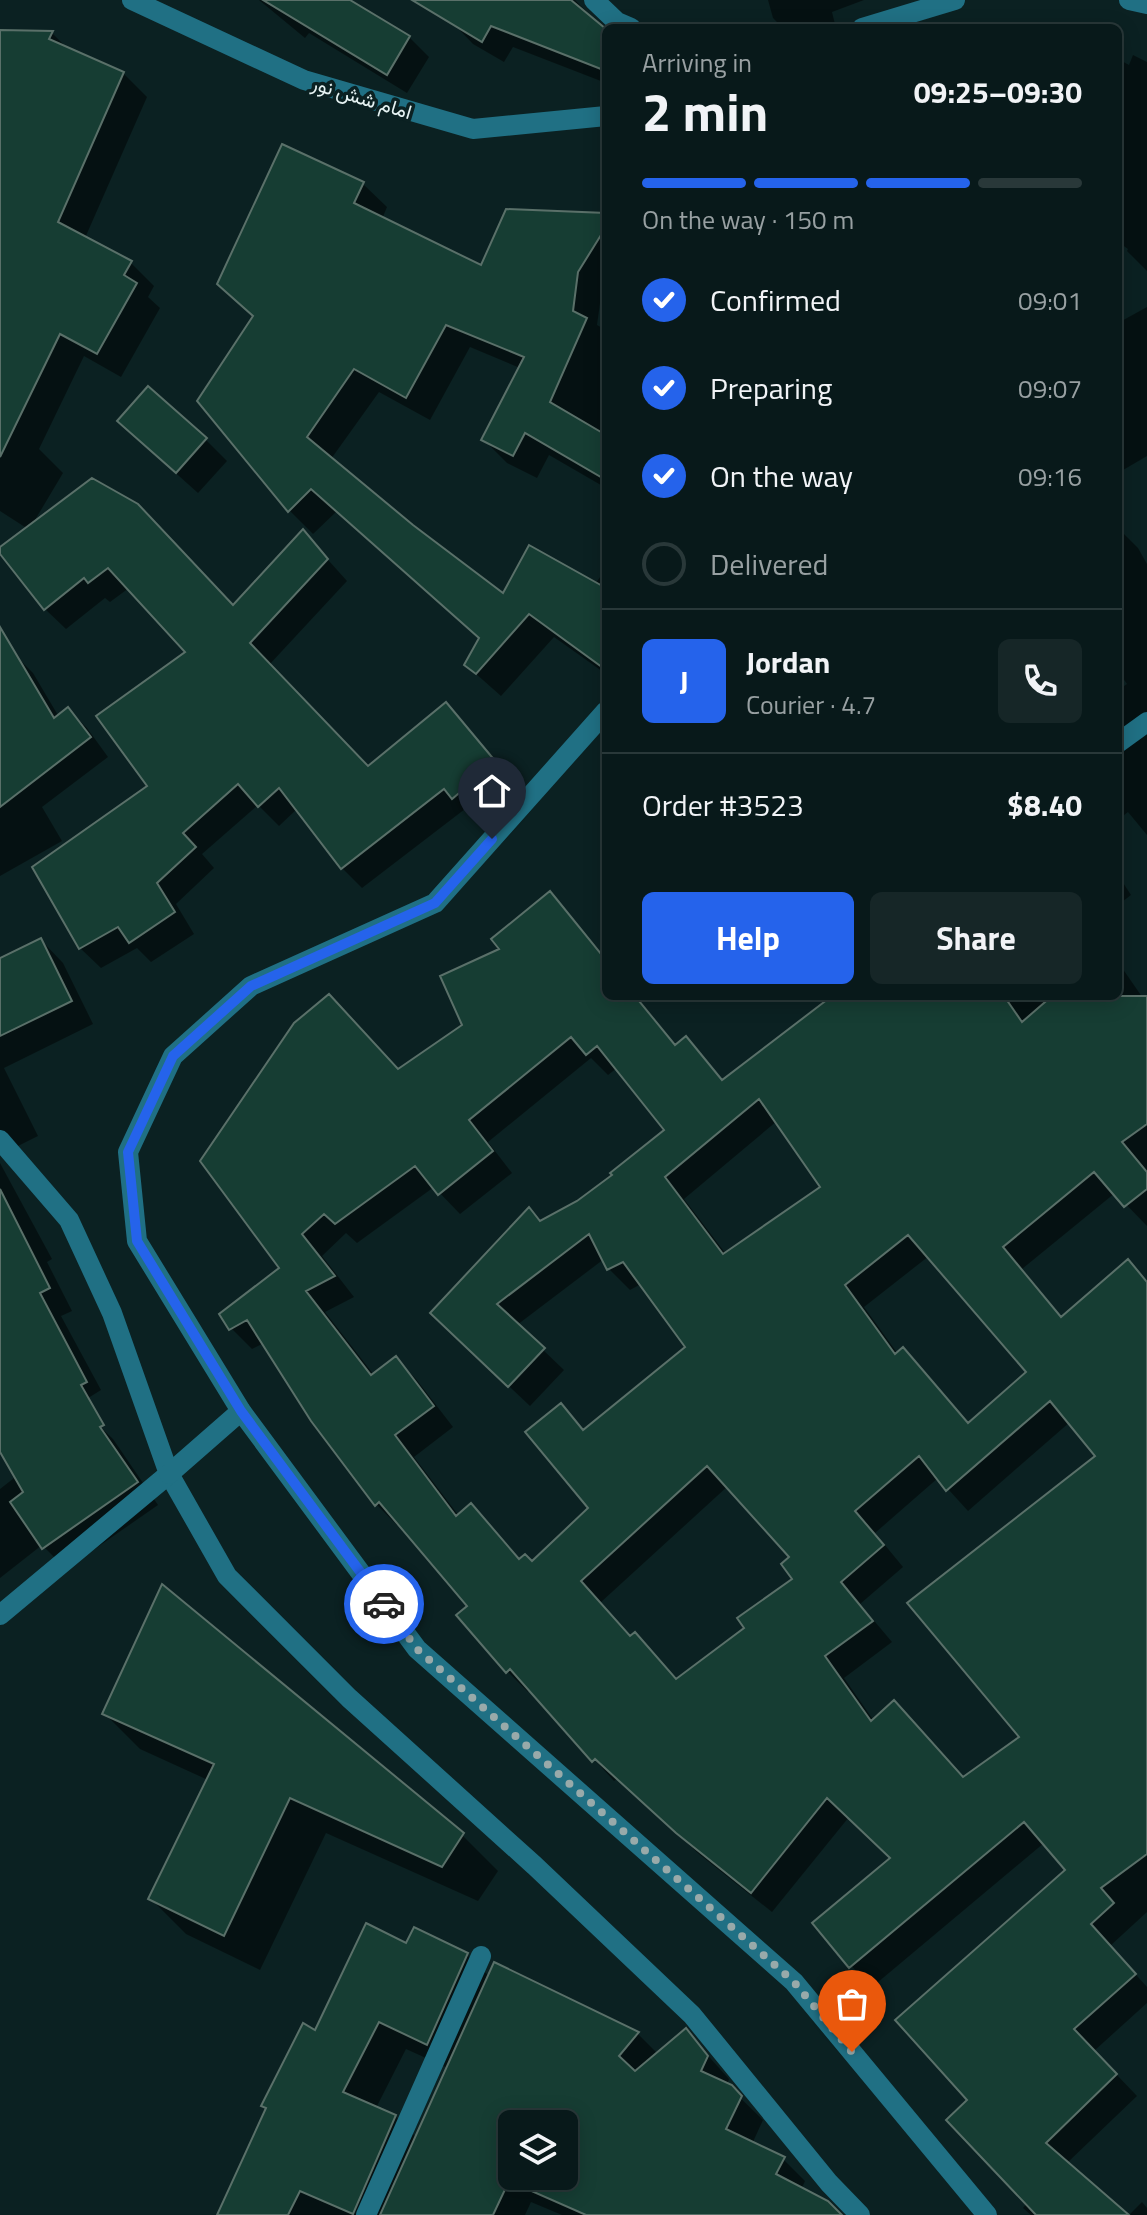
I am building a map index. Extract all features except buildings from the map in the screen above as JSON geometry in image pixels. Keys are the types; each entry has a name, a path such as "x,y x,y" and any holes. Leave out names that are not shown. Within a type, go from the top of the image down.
{"street":[{"name":"امام شش نور","path":"132,0 304,80 473,129 602,116"},
{"path":"594,0 622,24"},
{"path":"875,24 955,0"},
{"path":"1129,0 1147,4"},
{"path":"602,715 435,903 251,986 173,1056 128,1152 137,1241 241,1411 417,1649 794,1982 987,2215"},
{"path":"1122,740 1147,722"},
{"path":"0,1140 69,1220 112,1313 169,1474 227,1576 349,1698 535,1866 692,2015 829,2183 860,2215"},
{"path":"0,1615 241,1411"},
{"path":"366,2215 481,1956"}],"way so far":[{"path":"384,1604 417,1649 794,1982 852,2052"}],"route":[{"path":"384,1604 241,1411 137,1241 128,1152 173,1056 251,986 435,903 492,839"}]}
